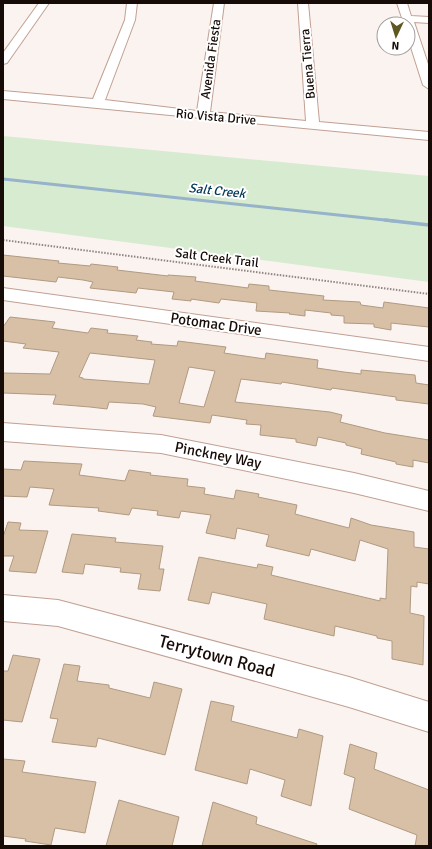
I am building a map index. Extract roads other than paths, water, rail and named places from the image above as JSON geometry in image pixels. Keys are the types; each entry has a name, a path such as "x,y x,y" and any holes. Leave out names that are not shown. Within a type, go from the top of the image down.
{"street":[{"path":"3,61 44,3"},
{"path":"98,103 130,20 132,3"},
{"name":"Avenida Fiesta","path":"202,115 219,3"},
{"name":"Buena Tierra","path":"303,3 313,126"},
{"path":"402,3 408,16"},
{"path":"416,19 429,20"},
{"path":"416,42 429,85"},
{"name":"Rio Vista Drive","path":"3,95 98,103 156,111 429,136"},
{"name":"Potomac Drive","path":"3,294 429,354"},
{"name":"Pinckney Way","path":"3,432 161,444 354,483 429,501"},
{"name":"Terrytown Road","path":"3,608 58,613 349,692 429,717"}],"waterway":[{"name":"Salt Creek","path":"3,179 390,221"},
{"name":"Salt Creek","path":"385,220 390,221"},
{"name":"Salt Creek","path":"390,221 429,225"}]}
